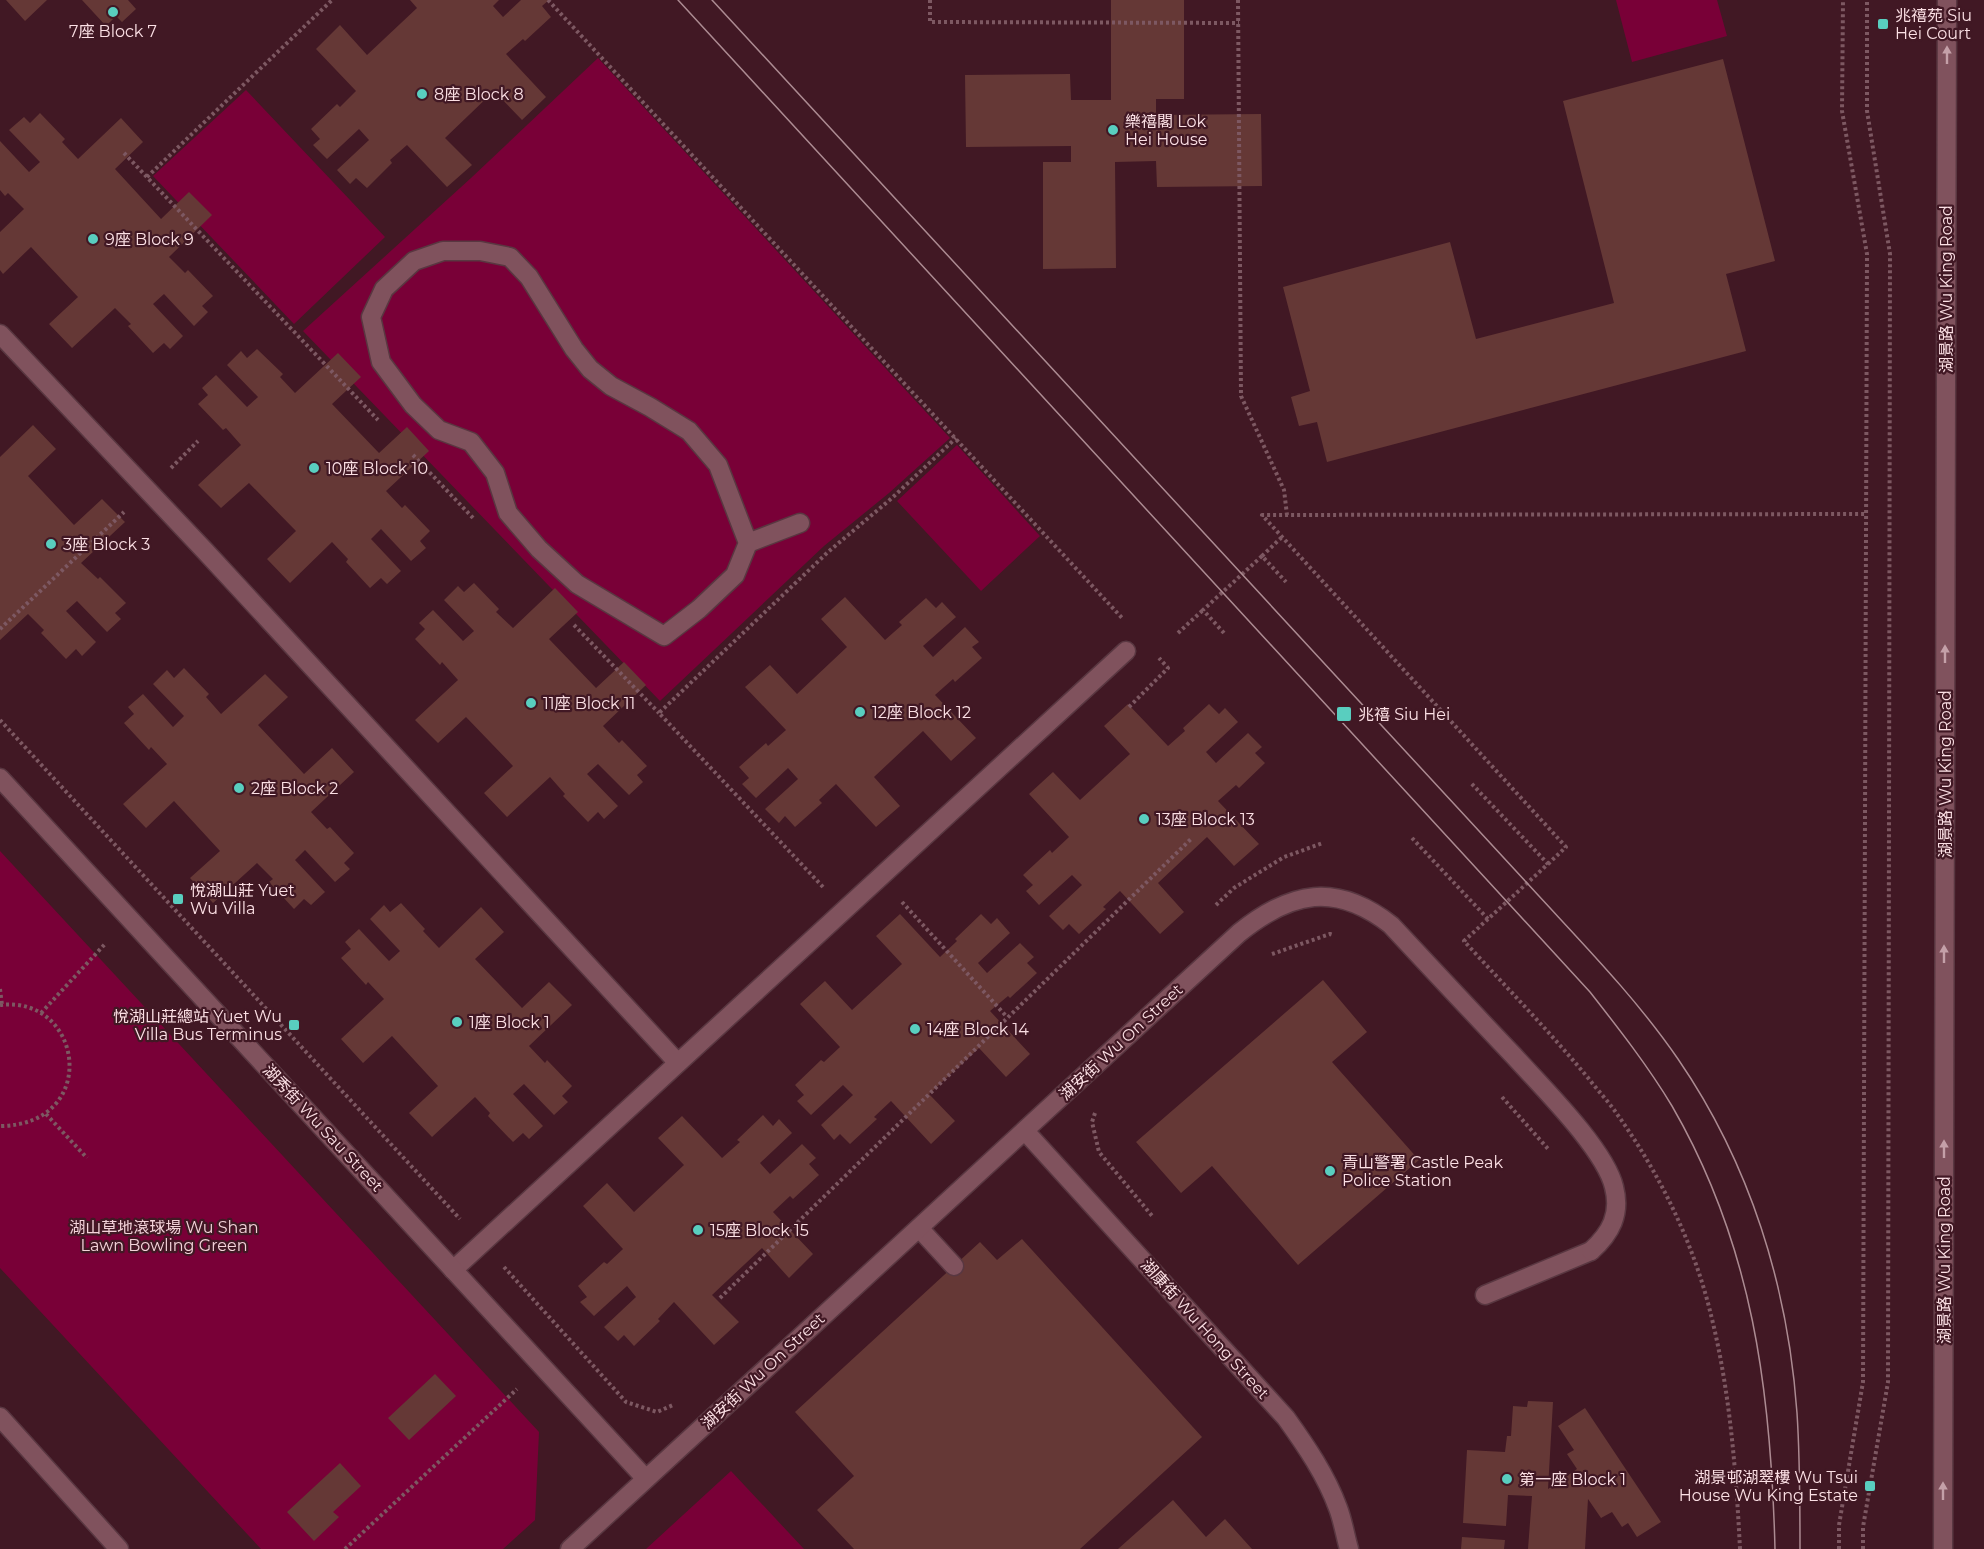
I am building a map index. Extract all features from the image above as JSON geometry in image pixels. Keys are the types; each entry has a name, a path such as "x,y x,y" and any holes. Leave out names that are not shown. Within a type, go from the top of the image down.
{"street":[{"name":"湖景路 Wu King Road","path":"1943,1549 1947,0"},
{"path":"747,543 718,465 688,431 610,386 590,369 574,349 529,277 510,257 480,251 443,251 414,261 384,289 371,317 381,362 413,405 439,430 471,442 495,473 508,513 539,549 577,584 664,636 699,609 735,575 747,543 800,523"},
{"path":"0,334 678,1063"},
{"path":"453,1270 1126,651"},
{"name":"湖秀街 Wu Sau Street","path":"0,778 646,1479"},
{"name":"湖安街 Wu On Street","path":"570,1549 1239,933 1257,918 1287,902 1325,897 1372,910 1391,926 1545,1090 1604,1163 1614,1185 1617,1204 1614,1221 1605,1239 1591,1251 1485,1295"},
{"name":"湖康街 Wu Hong Street","path":"1024,1131 1286,1418 1322,1471 1338,1508 1349,1549"},
{"path":"919,1228 954,1266"},
{"path":"0,1417 119,1549"}],"path":[{"path":"147,177 332,0"},
{"path":"548,0 1129,626"},
{"path":"930,0 930,22 1239,22"},
{"path":"1238,0 1240,396 1284,490 1287,515"},
{"path":"1839,1549 1839,1525 1863,1382 1867,254 1842,111 1843,0"},
{"path":"1863,1549 1863,1527 1888,1382 1890,254 1867,111 1867,0"},
{"path":"826,890 659,713 828,552 892,498 956,438"},
{"path":"0,629 198,441"},
{"path":"1412,838 1488,919 1566,847 1262,515 1866,514"},
{"path":"1178,633 1282,537"},
{"path":"1262,556 1286,582"},
{"path":"1203,610 1224,633"},
{"path":"1129,707 1168,668 1152,651"},
{"path":"0,720 626,1402 657,1412 678,1403"},
{"path":"1471,783 1548,864"},
{"path":"720,1298 1192,838"},
{"path":"1208,912 1234,888 1284,857 1323,843"},
{"path":"880,878 1008,1017"},
{"path":"1270,954 1330,934 1339,937"},
{"path":"41,1013 105,944"},
{"path":"0,989 1,1005 22,1006 41,1013 58,1029 69,1050 70,1074 63,1096 46,1114 25,1125 0,1127"},
{"path":"1496,1090 1551,1153"},
{"path":"1097,1105 1092,1122 1099,1152 1160,1226"},
{"path":"46,1114 87,1158"},
{"path":"345,1549 517,1389"}],"green space":[{"path":"1616,0 1717,0 1727,36 1632,62"},
{"path":"598,58 950,438 889,493 824,546 660,701 303,331 471,178"},
{"path":"246,90 385,237 294,324 153,176"},
{"path":"957,445 1040,536 981,591 897,501"},
{"name":"湖山草地滾球場 Wu Shan Lawn Bowling Green","path":"0,851 539,1432 535,1520 503,1549 261,1549 0,1268"},
{"path":"731,1471 804,1549 646,1549"}],"building":[{"name":"7座 Block 7","path":"6,0 47,0 25,21"},
{"name":"7座 Block 7","path":"82,0 128,0 136,9 122,22 116,16 106,26"},
{"name":"8座 Block 8","path":"410,0 499,0 493,6 503,17 521,0 549,0 542,6 551,17 525,41 523,39 506,54 546,97 522,120 494,91 445,138 472,165 447,187 407,145 390,160 392,163 367,188 356,178 350,184 337,170 369,140 359,129 327,159 313,145 320,139 311,129 337,104 340,107 356,91 316,49 340,25 367,55 417,8"},
{"name":"樂禧閣 Lok Hei House","path":"1111,0 1184,0 1184,99 1156,99 1156,115 1261,114 1262,186 1157,187 1156,161 1115,162 1116,268 1043,269 1043,162 1071,162 1071,146 966,147 965,75 1070,74 1071,100 1111,100"},
{"path":"1723,59 1775,261 1726,274 1746,351 1327,462 1317,422 1299,426 1291,397 1310,391 1283,287 1450,242 1476,339 1614,303 1563,101"},
{"name":"9座 Block 9","path":"40,113 65,139 62,142 78,159 121,118 143,142 115,169 161,219 189,192 212,215 169,257 185,273 188,270 213,296 202,306 208,312 194,326 164,294 153,304 183,336 170,349 164,343 153,353 128,326 131,324 115,308 72,348 49,324 78,297 31,247 3,274 0,270 0,232 24,209 8,193 5,196 0,190 0,141 29,172 40,162 9,130 24,117 30,123"},
{"name":"10座 Block 10","path":"257,349 283,374 280,377 295,393 338,353 361,377 332,404 379,453 407,427 429,451 386,491 402,508 405,505 430,531 420,541 426,548 411,561 381,529 371,539 401,571 387,584 381,578 370,588 346,562 348,559 332,542 290,583 267,559 296,531 249,483 221,508 198,485 241,445 226,428 223,430 198,404 208,395 202,388 216,375 247,407 258,397 227,365 241,351 247,358"},
{"name":"3座 Block 3","path":"33,425 56,449 28,476 74,525 102,499 125,522 81,563 98,579 100,577 126,603 115,613 121,619 107,632 77,601 66,611 96,642 82,656 76,649 66,659 41,633 44,630 28,614 0,640 0,457"},
{"name":"11座 Block 11","path":"474,583 499,609 496,612 513,628 555,588 578,612 549,639 596,688 624,662 646,685 603,726 619,743 622,740 647,766 637,775 643,782 629,795 598,764 587,774 618,806 604,819 598,812 588,822 563,796 565,794 550,777 507,817 484,793 513,766 466,717 438,743 415,720 458,680 442,662 440,665 415,639 425,629 419,623 433,610 463,641 474,631 444,600 458,586 464,592"},
{"name":"12座 Block 12","path":"845,597 885,640 902,625 899,622 926,598 936,608 942,602 956,617 923,646 933,657 965,627 979,642 972,647 982,658 955,682 953,679 935,695 976,738 951,761 923,731 874,777 900,806 876,827 836,784 819,800 822,803 795,827 785,816 779,823 765,809 798,779 788,768 756,798 742,784 749,778 739,767 766,743 768,746 786,730 745,687 770,665 797,694 847,647 821,619"},
{"name":"2座 Block 2","path":"184,668 209,694 206,697 221,714 265,674 288,697 258,725 304,774 332,748 354,772 311,812 327,829 330,827 354,853 344,863 350,869 335,882 305,850 295,860 325,892 311,905 304,899 294,909 269,882 273,879 257,863 213,903 190,878 220,851 174,801 146,828 123,804 167,764 151,747 149,750 124,723 134,714 128,707 143,694 173,727 184,716 153,684 167,670 174,678"},
{"name":"13座 Block 13","path":"1128,704 1168,746 1185,731 1183,728 1209,704 1219,714 1225,708 1238,722 1206,752 1216,763 1248,733 1262,747 1255,753 1265,763 1239,788 1236,785 1218,801 1259,844 1234,866 1207,837 1158,883 1184,912 1160,934 1120,891 1103,907 1106,909 1079,934 1069,924 1063,930 1049,916 1082,885 1072,875 1039,905 1026,891 1033,885 1023,875 1050,850 1052,853 1069,837 1029,794 1053,772 1080,800 1130,754 1104,726"},
{"name":"1座 Block 1","path":"401,903 439,948 481,907 504,932 475,959 522,1008 549,982 572,1005 529,1046 545,1063 547,1060 572,1086 562,1096 568,1102 554,1115 524,1084 513,1094 543,1126 529,1139 523,1133 513,1142 488,1116 490,1113 475,1097 432,1137 409,1113 438,1086 392,1036 363,1063 341,1039 384,999 368,982 366,985 341,958 351,949 345,942 359,929 389,961 400,951 370,919 384,905 390,912"},
{"name":"14座 Block 14","path":"900,914 940,957 981,914 991,924 997,918 1010,933 978,963 987,973 1020,943 1034,957 1027,963 1037,973 1010,998 1008,996 990,1011 1030,1054 1006,1077 979,1048 929,1094 955,1121 931,1144 891,1101 874,1117 877,1119 850,1144 840,1134 834,1140 821,1125 853,1095 843,1085 811,1115 797,1101 804,1095 795,1085 821,1060 824,1062 840,1047 800,1004 825,981 852,1010 902,964 876,936"},
{"path":"1323,980 1367,1032 1332,1062 1419,1160 1298,1265 1212,1166 1181,1193 1136,1142"},
{"name":"15座 Block 15","path":"763,1115 773,1126 779,1119 792,1133 760,1163 770,1174 802,1144 816,1158 809,1164 819,1175 793,1199 790,1196 773,1212 813,1254 789,1278 762,1248 712,1295 739,1322 714,1345 674,1302 658,1319 660,1321 634,1346 624,1335 618,1341 604,1327 636,1297 627,1286 594,1316 580,1302 587,1297 578,1286 604,1262 607,1264 623,1249 583,1206 607,1183 634,1212 684,1165 658,1138 682,1116 722,1158 740,1142 737,1140"},
{"path":"1022,1239 1202,1437 1080,1549 854,1549 817,1510 854,1476 795,1412 980,1242 997,1260"},
{"path":"435,1374 456,1396 409,1440 388,1418"},
{"name":"第一座 Block 1","path":"1528,1401 1553,1402 1548,1489 1577,1469 1567,1454 1574,1450 1558,1426 1585,1408 1661,1522 1637,1537 1628,1523 1622,1527 1612,1512 1601,1518 1588,1499 1585,1549 1528,1549 1532,1496 1508,1495 1506,1526 1463,1523 1467,1450 1505,1452 1507,1436 1511,1436 1513,1406 1527,1407"},
{"path":"340,1463 361,1486 333,1512 339,1517 314,1541 287,1512"},
{"path":"1173,1500 1206,1537 1225,1519 1252,1549 1118,1549"},
{"path":"1462,1537 1505,1540 1504,1549 1461,1549"}],"tram line":[{"path":"678,0 1590,992 1643,1062 1672,1106 1700,1159 1722,1212 1739,1266 1762,1376 1769,1433 1775,1549"},
{"path":"712,0 1586,947 1625,990 1678,1059 1726,1141 1745,1184 1774,1273 1785,1319 1797,1413 1800,1549"}],"place":[{"name":"7座 Block 7","path":"113,12"},
{"name":"兆禧苑 Siu Hei Court","path":"1883,24"},
{"name":"8座 Block 8","path":"422,94"},
{"name":"樂禧閣 Lok Hei House","path":"1113,130"},
{"name":"9座 Block 9","path":"93,239"},
{"name":"10座 Block 10","path":"314,468"},
{"name":"3座 Block 3","path":"51,544"},
{"name":"11座 Block 11","path":"531,703"},
{"name":"12座 Block 12","path":"860,712"},
{"name":"兆禧 Siu Hei","path":"1344,714"},
{"name":"2座 Block 2","path":"239,788"},
{"name":"13座 Block 13","path":"1144,819"},
{"name":"悅湖山莊 Yuet Wu Villa","path":"178,899"},
{"name":"1座 Block 1","path":"457,1022"},
{"name":"悅湖山莊總站 Yuet Wu Villa Bus Terminus","path":"294,1025"},
{"name":"14座 Block 14","path":"915,1029"},
{"name":"青山警署 Castle Peak Police Station","path":"1330,1171"},
{"name":"15座 Block 15","path":"698,1230"},
{"name":"第一座 Block 1","path":"1507,1479"},
{"name":"湖景邨湖翠樓 Wu Tsui House Wu King Estate","path":"1870,1486"}]}
